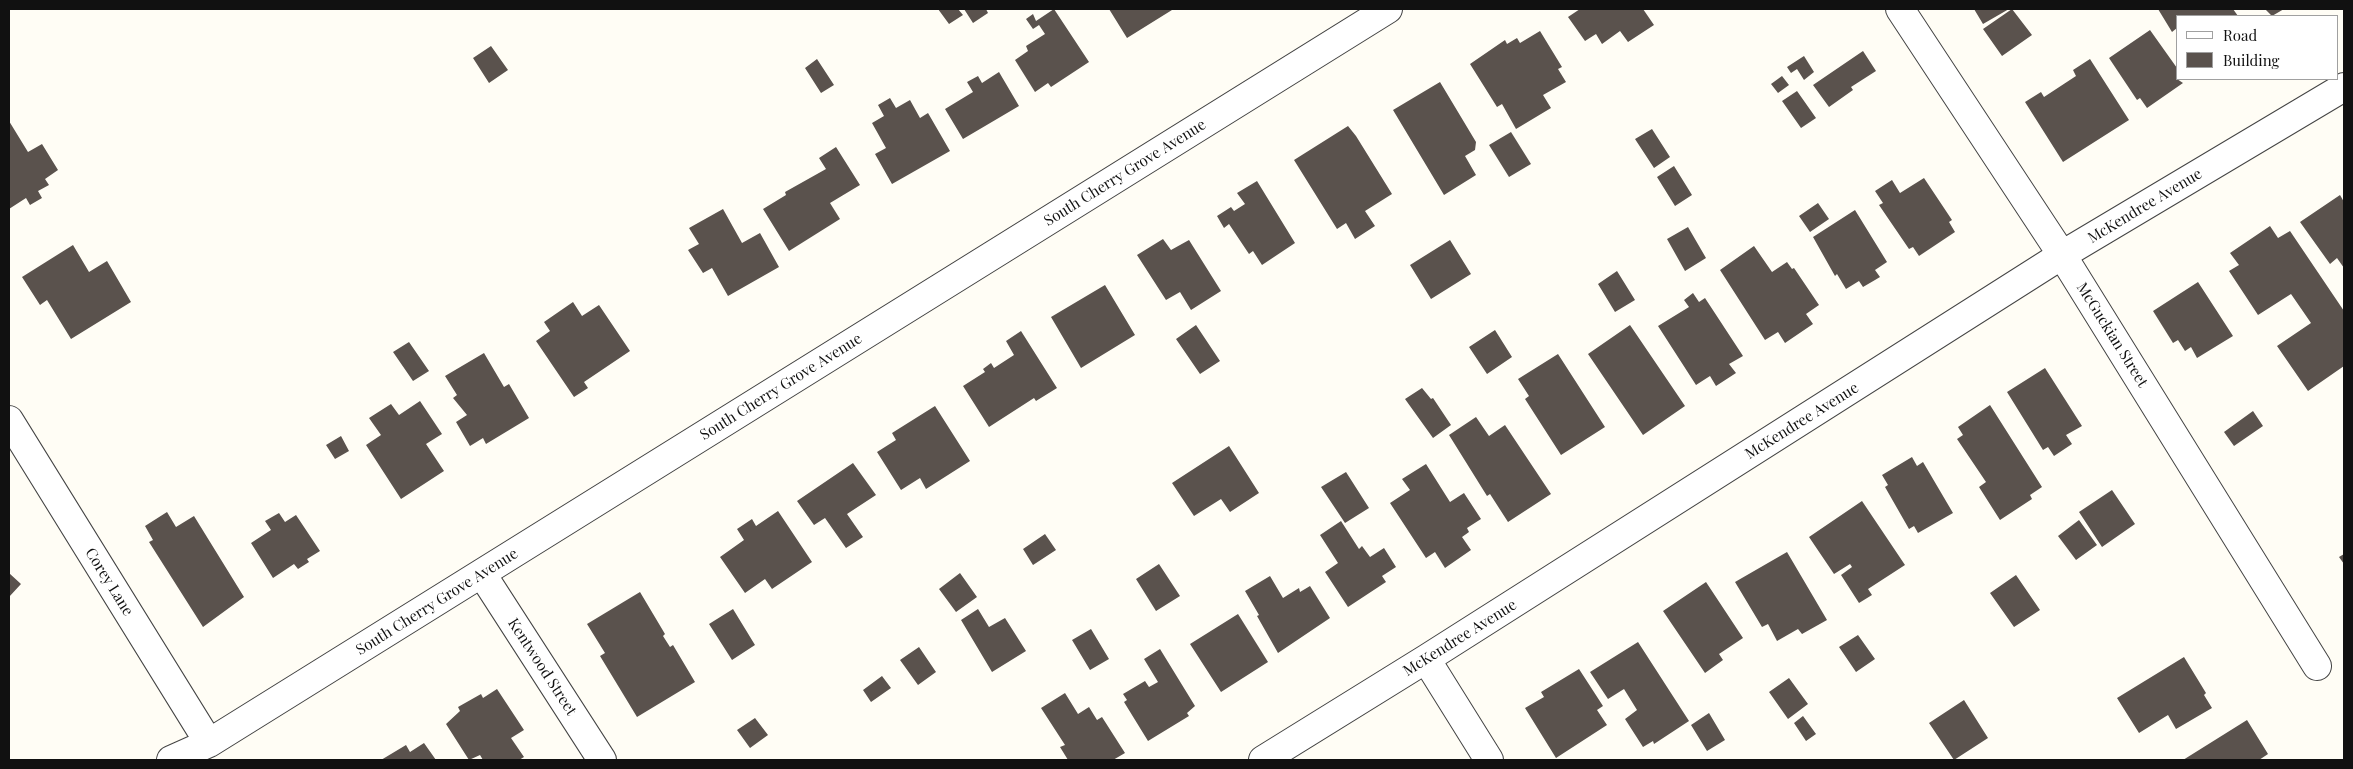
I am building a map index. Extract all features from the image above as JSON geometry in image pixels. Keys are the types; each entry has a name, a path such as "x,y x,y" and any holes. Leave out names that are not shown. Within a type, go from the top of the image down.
{"street":[{"name":"South Cherry Grove Avenue","path":"171,760 209,744 1388,9"},
{"name":"McGuckian Street","path":"1900,9 2062,255 2317,666"},
{"name":"McKendree Avenue","path":"1263,760 1426,660 2062,255 2344,87"},
{"name":"Corey Lane","path":"9,420 209,744"},
{"name":"Kentwood Street","path":"482,574 602,760"},
{"path":"1426,660 1489,760"}],"building":[{"path":"938,9 958,9 963,15 949,24"},
{"path":"964,9 986,9 988,13 973,23"},
{"path":"1054,9 1089,62 1051,87 1048,83 1035,92 1015,60 1028,51 1026,46 1045,34 1039,25 1033,29 1026,19 1033,14 1036,21"},
{"path":"1109,9 1171,9 1172,10 1127,38"},
{"path":"1580,9 1643,9 1654,25 1628,42 1620,31 1602,44 1596,34 1585,41 1568,17"},
{"path":"1974,9 2009,9 1983,24"},
{"path":"2012,9 2032,35 2002,56 1983,29"},
{"path":"2158,9 2233,9 2237,15 2176,15 2176,29 2172,32"},
{"path":"2265,9 2284,9 2274,15 2271,15"},
{"path":"2150,30 2176,67 2176,80 2183,83 2147,108 2140,98 2137,100 2109,58"},
{"path":"1540,31 1562,67 1558,69 1566,82 1543,95 1551,108 1516,129 1502,104 1497,107 1470,64 1505,40 1507,44 1517,38 1520,43"},
{"path":"491,46 508,70 489,83 473,58"},
{"path":"1863,51 1876,71 1851,87 1853,90 1829,107 1813,85"},
{"path":"1804,56 1814,72 1804,80 1797,69 1791,73 1787,67"},
{"path":"817,59 834,85 821,93 805,68"},
{"path":"2090,59 2129,120 2063,162 2025,102 2041,92 2044,97 2076,76 2073,70"},
{"path":"999,72 1019,106 963,139 945,109 973,92 967,82 978,76 982,83"},
{"path":"1782,76 1789,85 1778,93 1771,84"},
{"path":"1440,82 1476,142 1475,150 1465,156 1476,175 1444,195 1393,110"},
{"path":"1797,91 1816,118 1801,128 1782,101"},
{"path":"890,98 896,108 910,100 920,118 928,113 950,151 892,184 875,154 886,148 872,123 884,116 878,105"},
{"path":"9,121 28,152 42,144 58,170 45,179 49,185 38,191 42,198 30,205 26,198 9,209"},
{"path":"1348,126 1392,194 1365,211 1375,226 1355,239 1346,223 1337,229 1294,160"},
{"path":"1652,129 1670,157 1654,168 1635,139"},
{"path":"1511,132 1531,164 1509,177 1489,145"},
{"path":"836,147 860,185 830,203 840,219 789,251 763,209 786,195 785,192 826,169 819,158"},
{"path":"1674,166 1692,195 1675,206 1657,177"},
{"path":"1924,178 1952,220 1949,222 1955,232 1919,256 1913,247 1909,249 1879,205 1883,203 1875,191 1892,180 1900,193"},
{"path":"1257,181 1295,243 1262,265 1253,251 1249,254 1229,224 1224,228 1217,216 1231,207 1234,211 1245,204 1237,193"},
{"path":"2340,195 2344,202 2344,268 2337,258 2330,264 2300,222"},
{"path":"1818,203 1829,219 1810,232 1799,216"},
{"path":"723,209 742,243 760,233 779,267 728,296 712,268 703,273 688,250 699,244 689,228"},
{"path":"1855,210 1887,262 1875,270 1880,277 1863,287 1859,281 1846,289 1837,274 1835,276 1813,237"},
{"path":"2270,226 2278,238 2290,231 2344,311 2344,366 2308,391 2277,346 2311,323 2291,294 2258,315 2229,271 2239,265 2230,253"},
{"path":"1688,227 1706,258 1685,271 1667,239"},
{"path":"1163,239 1171,250 1189,240 1221,291 1191,310 1180,292 1166,300 1137,255"},
{"path":"1450,240 1471,274 1431,299 1410,265"},
{"path":"73,245 89,272 107,261 131,302 71,339 47,300 40,305 22,277"},
{"path":"1754,246 1772,272 1787,262 1792,269 1794,268 1819,305 1806,314 1813,324 1785,343 1778,332 1765,340 1720,270"},
{"path":"1617,271 1635,300 1615,312 1598,284"},
{"path":"2198,282 2233,336 2197,358 2191,347 2185,351 2178,340 2173,343 2153,311"},
{"path":"1105,285 1135,335 1081,368 1051,317"},
{"path":"1693,293 1699,302 1705,298 1743,356 1729,364 1736,373 1716,386 1710,376 1696,385 1658,326 1689,307 1684,300"},
{"path":"573,302 582,316 599,305 630,351 584,382 588,388 574,397 536,341 550,331 544,322"},
{"path":"1196,325 1220,361 1200,374 1176,339"},
{"path":"1630,325 1685,406 1643,435 1588,354"},
{"path":"1495,330 1512,357 1487,374 1469,347"},
{"path":"1021,331 1057,388 1036,401 1034,398 989,427 963,386 985,372 983,369 991,363 994,368 1014,355 1006,341"},
{"path":"409,342 429,371 413,381 393,352"},
{"path":"484,353 504,387 509,384 529,418 486,444 483,438 470,446 456,422 467,415 453,398 457,395 445,376"},
{"path":"1558,354 1605,427 1561,455 1525,399 1529,396 1518,379"},
{"path":"2045,368 2082,426 2066,435 2072,444 2054,456 2048,447 2043,450 2007,392"},
{"path":"1422,388 1431,399 1433,398 1451,425 1433,438 1405,399"},
{"path":"420,401 442,434 426,444 444,471 401,499 366,445 381,435 369,418 391,404 399,415"},
{"path":"1990,405 2042,487 2030,495 2032,499 2000,520 1979,487 1986,482 1957,439 1963,435 1958,427"},
{"path":"935,406 970,461 926,489 920,478 901,490 877,452 896,440 892,433"},
{"path":"2253,411 2263,426 2234,446 2224,432"},
{"path":"1476,417 1489,436 1505,425 1551,494 1508,522 1490,494 1487,496 1449,435"},
{"path":"341,436 349,451 335,459 326,445"},
{"path":"1229,446 1259,493 1230,512 1221,499 1194,516 1172,483"},
{"path":"1912,457 1917,466 1923,462 1953,513 1918,533 1914,526 1909,529 1885,487 1888,485 1882,475"},
{"path":"853,463 876,495 847,514 863,537 846,548 825,518 814,525 797,501"},
{"path":"1426,464 1450,502 1464,493 1481,519 1467,528 1469,532 1462,537 1471,550 1445,568 1435,552 1426,558 1390,503 1410,490 1402,479"},
{"path":"1346,472 1369,508 1345,523 1321,487"},
{"path":"2112,490 2135,524 2102,547 2079,512"},
{"path":"1862,501 1905,565 1868,589 1872,595 1859,603 1841,575 1852,567 1850,564 1834,574 1809,537"},
{"path":"778,511 812,562 772,589 765,579 745,593 720,557 744,540 737,529 752,519 756,526"},
{"path":"167,512 176,527 194,516 244,597 203,627 149,542 153,540 145,526"},
{"path":"279,513 285,522 296,515 320,551 307,559 309,562 298,569 294,564 273,578 251,543 271,530 265,521"},
{"path":"2079,520 2097,545 2076,560 2058,536"},
{"path":"1341,521 1359,549 1362,546 1370,557 1384,548 1396,567 1382,576 1386,582 1348,607 1325,572 1338,563 1320,535"},
{"path":"1045,534 1056,550 1033,565 1023,549"},
{"path":"1787,552 1827,620 1802,634 1798,629 1777,641 1768,624 1762,627 1735,582"},
{"path":"2344,554 2344,564 2339,557"},
{"path":"1159,564 1180,596 1156,611 1136,579"},
{"path":"9,573 21,584 9,597"},
{"path":"960,573 977,597 956,612 939,589"},
{"path":"2016,575 2040,610 2014,627 1990,593"},
{"path":"1270,576 1283,598 1299,588 1300,592 1310,586 1330,618 1278,653 1245,591"},
{"path":"1706,582 1743,638 1719,654 1723,660 1705,673 1663,611"},
{"path":"640,592 665,634 663,636 670,647 673,645 695,682 637,717 600,656 605,653 587,624"},
{"path":"733,609 755,645 732,660 709,624"},
{"path":"978,609 989,627 1005,618 1026,651 992,672 961,620"},
{"path":"1238,614 1268,662 1221,692 1190,644"},
{"path":"1091,629 1109,659 1090,670 1072,640"},
{"path":"1858,635 1875,659 1856,672 1839,647"},
{"path":"1638,642 1689,721 1654,744 1653,741 1643,747 1625,719 1637,710 1624,689 1608,699 1590,672"},
{"path":"919,647 936,672 918,685 900,660"},
{"path":"1160,649 1195,706 1187,713 1189,716 1148,741 1124,702 1127,700 1123,694 1145,681 1149,687 1158,682 1144,659"},
{"path":"2184,657 2206,693 2204,695 2212,708 2176,729 2168,715 2139,733 2117,698"},
{"path":"1579,669 1603,706 1597,710 1607,725 1556,758 1525,708 1544,697 1541,692"},
{"path":"882,676 891,688 871,702 863,690"},
{"path":"1789,678 1808,704 1788,719 1769,692"},
{"path":"497,689 524,730 511,738 524,757 519,760 483,760 480,755 469,760 446,724 460,711 458,707 481,694 483,698"},
{"path":"1065,693 1078,714 1089,707 1097,720 1102,717 1125,753 1113,760 1068,760 1060,747 1065,745 1041,708"},
{"path":"1964,700 1988,738 1954,760 1929,723"},
{"path":"1709,713 1725,740 1707,751 1691,725"},
{"path":"1803,716 1816,734 1806,741 1794,723"},
{"path":"755,718 768,735 750,748 737,730"},
{"path":"2247,720 2268,754 2259,760 2183,760"},
{"path":"424,743 436,760 381,760 406,745 410,752"}]}
